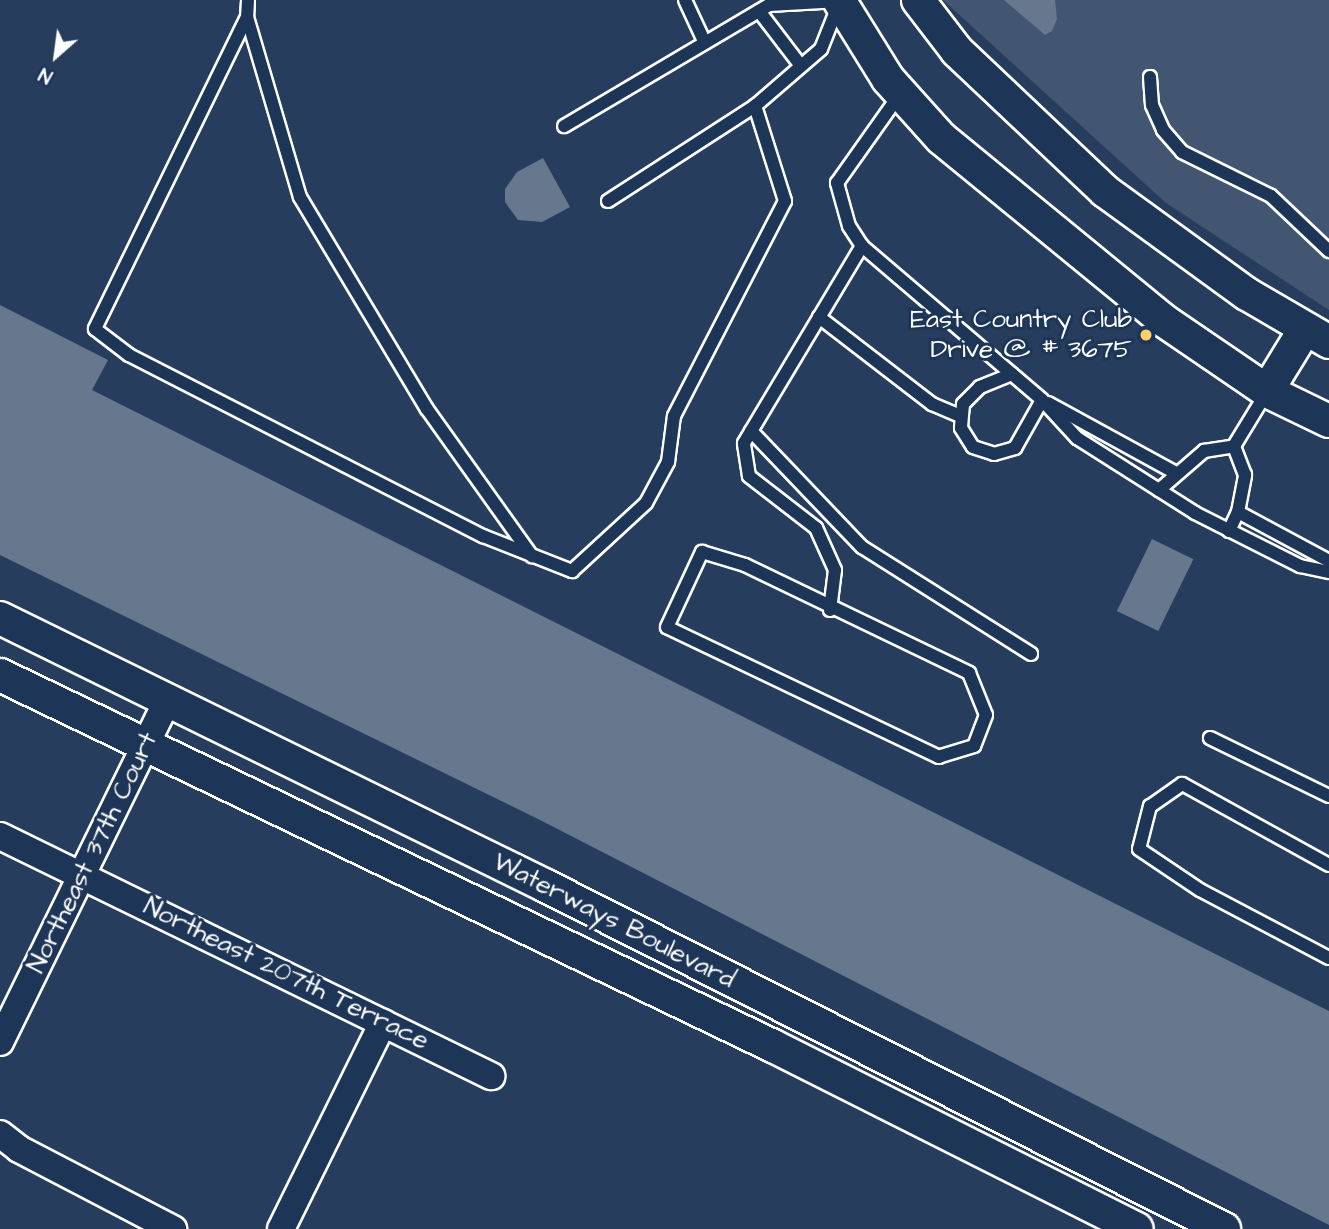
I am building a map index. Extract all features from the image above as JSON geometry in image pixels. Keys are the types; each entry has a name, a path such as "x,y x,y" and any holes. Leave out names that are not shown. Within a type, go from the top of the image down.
{"street":[{"path":"840,0 901,93 941,138 1163,320 1267,391 1329,421"},
{"path":"918,0 957,51 1105,191 1247,294 1317,336 1267,391"},
{"name":"Waterways Boulevard","path":"0,618 547,886 1224,1229"},
{"name":"Waterways Boulevard","path":"0,675 773,1046 1137,1229"},
{"name":"Northeast 37th Court","path":"0,1042 80,873 148,744 167,701"},
{"name":"Northeast 207th Terrace","path":"0,836 491,1076"},
{"path":"281,1229 383,1023"},
{"path":"0,1134 19,1149 173,1229"}],"lane":[{"path":"248,0 247,17 300,197 427,409 532,556"},
{"path":"685,0 705,43"},
{"path":"564,126 769,5 840,0 821,49 755,106 608,201"},
{"path":"759,11 801,66"},
{"path":"247,17 95,329 129,355 483,536 572,571 646,503 668,462 674,416 785,201 755,106"},
{"path":"1150,77 1152,105 1163,130 1182,152 1270,196 1329,251"},
{"path":"901,93 837,183 849,226 862,246 1042,400 1077,438 1229,531 1300,566 1329,572"},
{"path":"830,610 835,570 816,528 749,477 744,443 862,246"},
{"path":"819,317 932,404 960,416"},
{"path":"1012,374 970,394 960,416 961,428 973,447 983,453 1006,453 1023,440 1042,400"},
{"path":"1159,490 1204,452 1234,446 1267,391"},
{"path":"1042,400 1088,421 1176,473"},
{"path":"751,431 862,547 1031,654"},
{"path":"1229,531 1238,512 1245,475 1234,446"},
{"path":"1238,512 1329,561"},
{"path":"702,552 745,565 830,610 969,673 986,715 974,746 939,757 667,627 702,552"},
{"path":"1210,738 1329,796"},
{"path":"1329,865 1182,783 1150,806 1139,849 1200,890 1329,958"}],"shaded area":[{"path":"943,0 1329,0 1329,310 1166,203"},
{"path":"1004,0 1055,0 1057,19 1052,31 1045,35"},
{"path":"543,158 570,207 542,222 518,220 505,202 505,189 517,172"},
{"path":"0,305 108,360 92,390 1329,1011 1329,1225 540,820 0,555"},
{"path":"1152,539 1193,559 1158,631 1117,611"}],"place":[{"name":"East Country Club Drive @ # 3675","path":"1146,335"}]}
